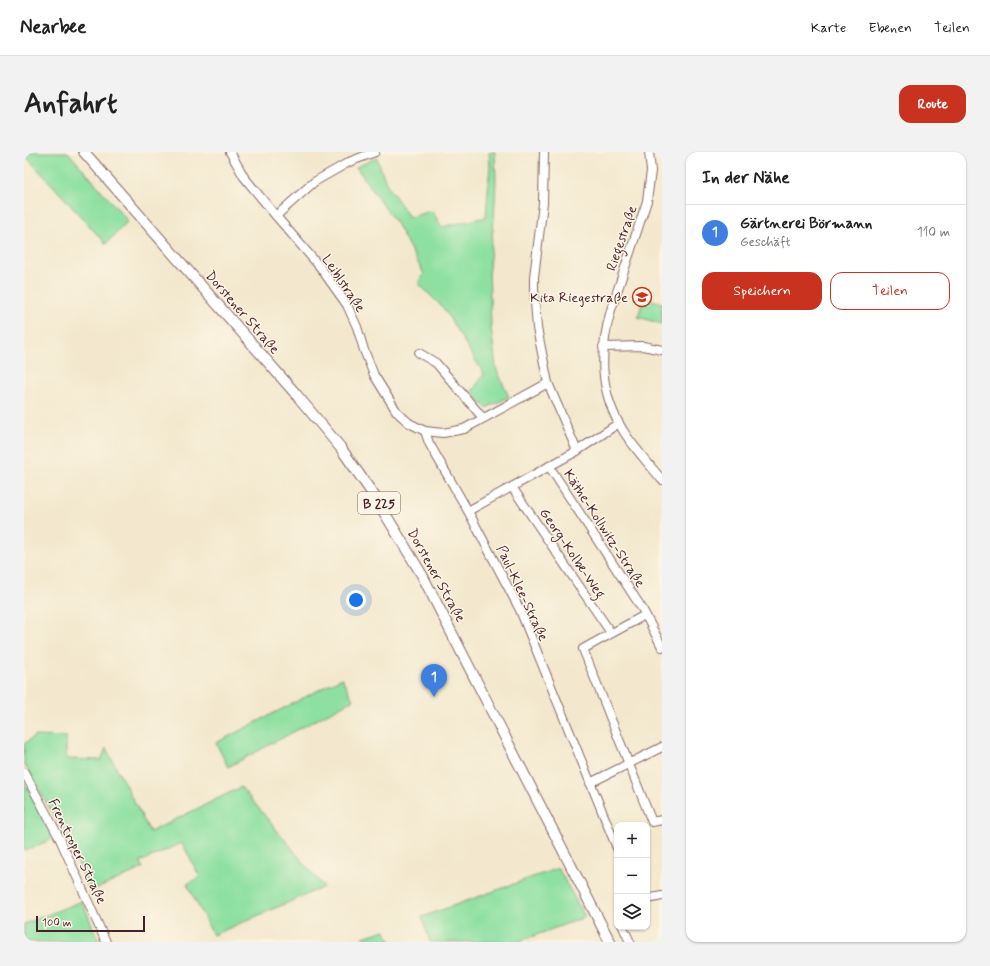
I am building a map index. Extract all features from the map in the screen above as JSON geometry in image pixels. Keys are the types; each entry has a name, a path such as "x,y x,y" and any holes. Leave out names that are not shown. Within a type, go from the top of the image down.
{"main road":[{"name":"Dorstener Straße","path":"84,152 295,393 340,447 375,497 400,536 426,582 610,942"}],"street":[{"name":"Leiblstraße","path":"230,152 244,177 320,266 347,305 357,327 374,376 398,412 409,423 425,431 443,433 464,429 548,382"},
{"path":"276,216 314,182 349,162 375,152"},
{"path":"544,152 543,204 534,288 537,328 548,382 577,451"},
{"name":"Riegestraße","path":"649,152 651,171 647,201 606,328 603,348 603,375 611,407 624,432 662,480"},
{"path":"603,348 643,346 662,350"},
{"path":"419,353 436,364 483,418"},
{"path":"425,431 429,443 468,511 577,451 619,423"},
{"name":"Käthe-Kollwitz-Straße","path":"549,466 645,615 662,647"},
{"name":"Georg-Kolbe-Weg","path":"512,486 611,633"},
{"name":"Paul-Klee-Straße","path":"468,511 520,610 614,841"},
{"path":"645,615 583,649 652,822 662,820"},
{"path":"590,783 662,747"},
{"name":"Frentroper Straße","path":"24,772 60,839 106,942"},
{"path":"650,898 662,896"},
{"path":"624,930 630,942"}],"green space":[{"path":"24,152 68,152 128,221 106,244 24,154"},
{"path":"489,152 495,152 496,181 489,267 491,327 496,368 509,397 486,408 472,392 484,374 444,309 418,283 424,274 397,225 356,167 377,158 386,183 409,217 432,211 442,227 486,217 490,165"},
{"path":"646,298 662,303 662,324 638,317 643,300"},
{"path":"342,678 353,700 228,767 216,743"},
{"path":"35,736 66,737 66,759 101,760 106,748 150,832 241,787 324,887 213,935 187,884 200,877 182,843 140,862 143,868 90,892 71,846 24,763 24,744"},
{"path":"24,782 54,836 48,841 24,851"},
{"path":"558,868 585,917 517,942 430,942 422,917"},
{"path":"82,901 99,942 24,942 24,924"},
{"path":"385,930 391,942 370,942 363,937"}],"place":[{"name":"Kita Riegestraße","path":"642,297"},
{"name":"Gärtnerei Börmann","path":"434,697"}]}
